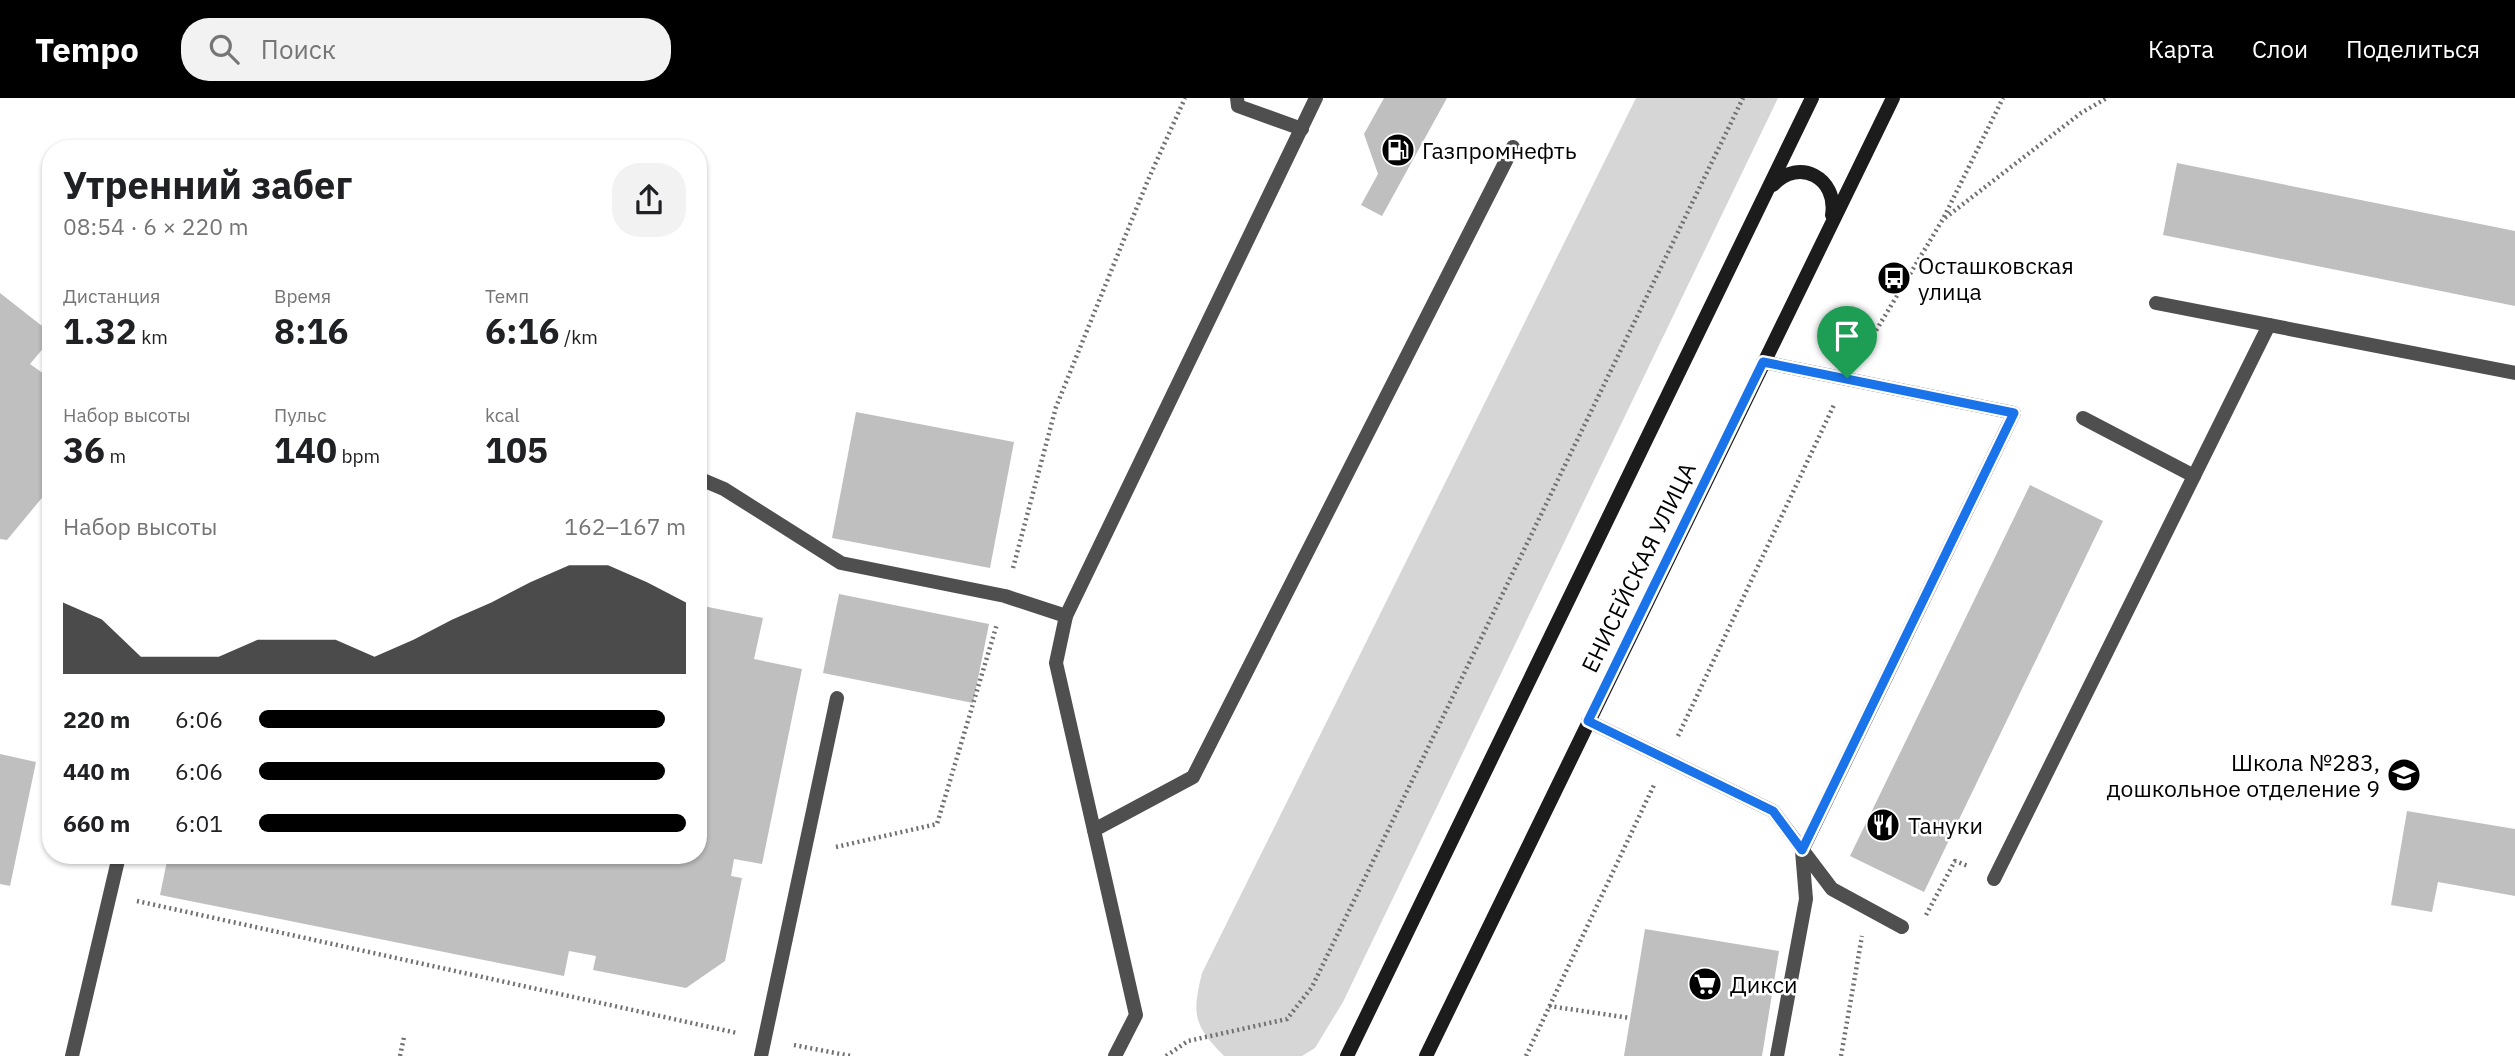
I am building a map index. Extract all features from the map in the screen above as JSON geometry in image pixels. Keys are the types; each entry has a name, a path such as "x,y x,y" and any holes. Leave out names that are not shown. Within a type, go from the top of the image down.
{"main road":[{"path":"1347,1056 1812,98"},
{"name":"ЕНИСЕЙСКАЯ УЛИЦА","path":"1426,1056 1893,98"},
{"path":"1766,193 1782,175 1801,170 1819,176 1829,186 1834,203 1830,223"}],"lane":[{"path":"1237,98 1238,106 1302,129"},
{"path":"1115,1056 1136,1015 1056,663 1066,616 1315,98"},
{"path":"1094,830 1193,777 1513,148"},
{"path":"2156,303 2515,373"},
{"path":"1994,880 2269,325"},
{"path":"1763,362 2014,413 1802,850 1806,899 1777,1056"},
{"path":"2084,418 2194,476"},
{"path":"707,482 724,489 841,563 1005,596 1066,616"},
{"path":"761,1056 837,698"},
{"path":"1588,721 1773,811 1832,888 1902,928"},
{"path":"72,1056 116,864"}],"path":[{"path":"804,854 937,824 1005,596 1056,407 1148,180 1185,98"},
{"path":"1166,1056 1188,1041 1287,1019 1312,987 1743,98"},
{"path":"1526,1056 1847,378 1943,219 2003,98"},
{"path":"1943,219 2081,113 2107,98"},
{"path":"1902,928 1916,933 1955,860 1994,880"},
{"path":"110,895 851,1056"},
{"path":"1840,1056 1868,908"},
{"path":"1549,1006 1630,1018"},
{"path":"400,1056 404,1037"}],"shaded area":[{"path":"1636,98 1778,98 1343,1002 1315,1048 1302,1056 1224,1056 1206,1036 1198,1018 1196,1009 1202,973"}],"building":[{"path":"1384,98 1447,98 1382,216 1361,205 1378,174 1364,134"},
{"path":"2177,163 2515,231 2515,306 2163,235"},
{"path":"0,293 42,326 42,350 30,364 42,373 42,498 7,540 0,539"},
{"path":"856,412 1014,442 990,568 832,538"},
{"path":"2030,485 2103,521 1924,892 1850,856"},
{"path":"839,594 989,624 973,703 823,673"},
{"path":"707,607 763,618 754,659 802,669 762,864 734,859 731,876 742,878 725,961 686,988 593,970 596,956 569,951 564,976 160,895 166,864 707,864"},
{"path":"0,754 36,762 10,886 0,884"},
{"path":"2407,811 2515,829 2515,896 2438,882 2432,912 2391,905"},
{"name":"Дикси","path":"1645,929 1779,951 1762,1056 1624,1056"}],"place":[{"name":"Газпромнефть","path":"1398,150"},
{"name":"Осташковская улица","path":"1894,278"},
{"name":"Школа №283, дошкольное отделение 9","path":"2404,775"},
{"name":"Тануки","path":"1883,825"},
{"name":"Дикси","path":"1705,984"}],"route":[{"path":"1763,362 1847,378 2014,413 1802,850 1773,811 1588,721 1763,362"}]}
